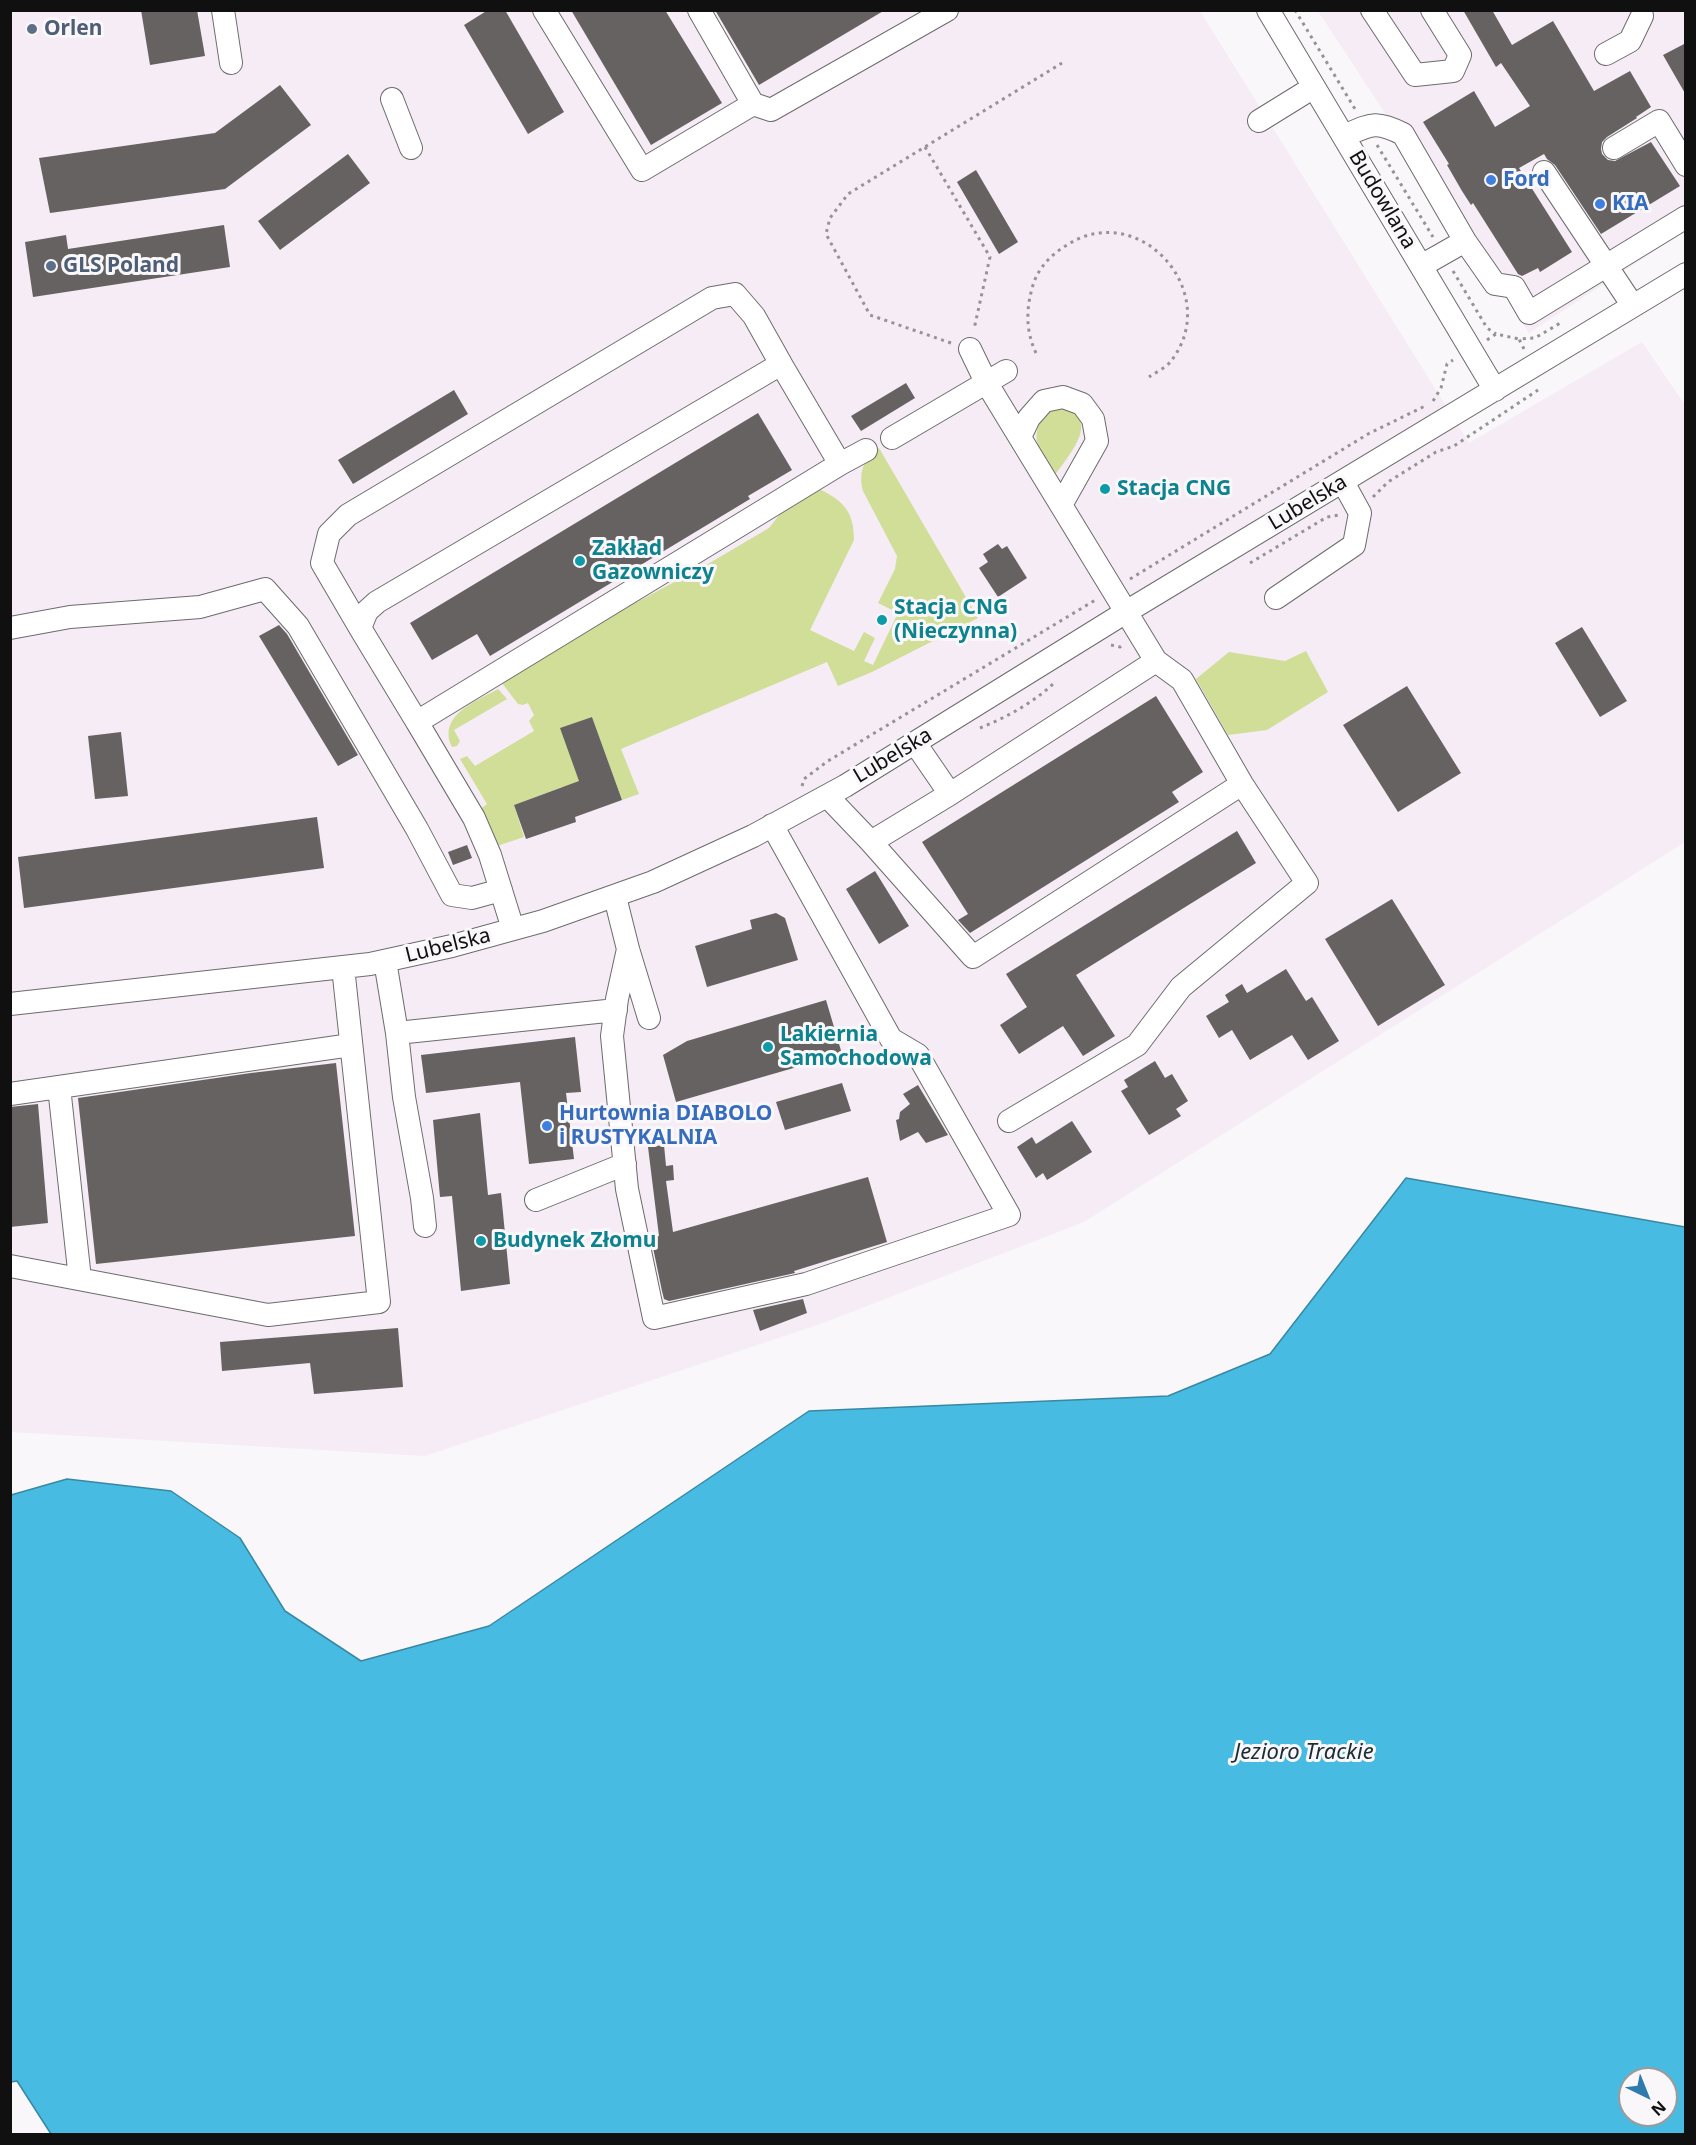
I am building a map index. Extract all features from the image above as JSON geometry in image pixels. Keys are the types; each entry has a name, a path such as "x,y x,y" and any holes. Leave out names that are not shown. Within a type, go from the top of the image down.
{"street":[{"path":"223,10 231,63"},
{"path":"544,10 642,170 753,104"},
{"path":"699,10 753,104 771,110 947,10"},
{"name":"Budowlana","path":"1268,10 1495,390"},
{"path":"1372,10 1415,75 1453,71 1460,55 1432,10"},
{"path":"1606,54 1630,40 1644,12"},
{"path":"1258,121 1314,87"},
{"path":"392,99 411,148"},
{"path":"1614,148 1659,121 1686,165"},
{"path":"1344,136 1366,127 1385,125 1403,134 1465,241 1495,284 1514,287 1529,314 1686,217"},
{"path":"1544,172 1633,306"},
{"path":"1421,266 1465,241"},
{"name":"Lubelska","path":"10,1004 385,961 513,929 615,897 704,860 827,796 1126,612 1686,274"},
{"path":"513,929 490,855 474,819 322,563 329,534 348,515 712,298 735,294 754,316 840,464"},
{"path":"970,349 986,382 1156,661 1182,680 1242,784 1307,884 1181,987 1137,1045 1009,1121"},
{"path":"360,628 367,611 377,602 781,364"},
{"path":"892,438 1006,371"},
{"path":"1020,437 1029,418 1044,401 1064,397 1082,404 1093,419 1097,441 1061,505"},
{"path":"417,722 866,450"},
{"path":"1276,598 1354,545 1360,513 1343,482"},
{"path":"10,628 70,617 200,607 265,589 298,626 417,829 452,895 472,898 501,890"},
{"path":"871,842 950,794 1156,661"},
{"path":"915,743 950,794"},
{"path":"827,796 973,957 1242,784"},
{"path":"628,949 612,1036 627,1189 654,1318 806,1284 1009,1215 918,1055 891,1039 772,825"},
{"path":"615,897 649,1018"},
{"path":"385,961 397,1033 404,1097 426,1226"},
{"path":"10,1266 268,1315 379,1302 343,967"},
{"path":"397,1033 616,1010"},
{"path":"10,1094 351,1045"},
{"path":"59,1087 80,1279"},
{"path":"536,1200 625,1164"}],"path":[{"path":"1295,10 1487,328 1494,335 1519,339"},
{"path":"926,147 990,257 970,349 870,315 826,234 830,218 848,194 1062,63"},
{"path":"1036,353 1028,325 1028,299 1037,274 1053,254 1076,239 1101,233 1127,235 1151,246 1171,263 1184,287 1188,313 1183,339 1171,363 1149,377"},
{"path":"1244,567 1327,517 1341,515 1378,494 1388,482 1436,452 1454,446 1546,384"},
{"path":"1110,645 1120,647 1140,635"},
{"path":"973,731 999,720 1045,692 1062,676"}],"shaded area":[{"path":"10,11 1200,11 1469,443 1642,342 1685,405 1685,842 1084,1222 823,1323 425,1456 11,1432"},
{"path":"1318,11 1685,11 1685,231 1529,333"}],"green space":[{"path":"1060,406 1073,412 1079,419 1081,428 1075,447 1055,475 1038,445 1037,432 1045,416"},
{"path":"879,448 978,618 872,672 838,686 827,662 621,749 639,794 622,800 592,717 561,728 581,785 562,787 514,805 524,837 494,847 479,810 487,804 460,759 467,756 475,766 534,731 529,721 534,715 528,703 518,704 498,678 634,597 637,602 708,564 769,528 785,508 819,489 835,498 846,508 854,530 854,540 810,630 854,651 864,632 875,638 864,661 873,665 898,613 878,603 895,569 897,556 863,491 861,478 869,456"},
{"path":"1306,651 1328,692 1267,730 1228,735 1196,679 1229,652 1285,661"},
{"path":"498,689 507,699 454,730 460,741 457,746 452,747 449,736 454,718 470,704"}],"water":[{"name":"Jezioro Trackie","path":"1406,1178 1685,1227 1685,2134 51,2134 17,2081 11,2082 11,1495 67,1479 171,1491 240,1538 285,1611 361,1661 489,1626 809,1411 1168,1396 1270,1354"}],"building":[{"path":"141,10 197,10 205,56 150,65"},
{"path":"488,10 505,10 564,112 528,134 464,25"},
{"path":"571,10 665,10 722,103 651,145"},
{"path":"715,10 885,10 759,85"},
{"path":"1463,10 1492,10 1512,45 1553,21 1594,91 1630,71 1651,107 1607,137 1602,142 1602,154 1608,160 1615,161 1651,142 1680,186 1601,234 1555,165 1544,154 1519,168 1572,252 1540,272 1538,268 1522,276 1518,274 1473,203 1471,205 1462,191 1447,165 1449,164 1423,122 1474,91 1495,127 1530,106 1501,63 1496,67"},
{"path":"1686,43 1686,95 1663,55"},
{"path":"280,85 311,125 225,189 50,213 39,158 215,133"},
{"path":"348,154 370,183 280,250 258,221"},
{"path":"976,170 1018,242 999,254 957,182"},
{"path":"224,225 230,267 33,297 25,242 66,235 68,249"},
{"path":"906,383 915,398 861,431 851,416"},
{"path":"454,390 468,414 353,484 338,460"},
{"name":"Zakład Gazowniczy","path":"758,413 792,470 748,496 750,499 490,656 477,634 432,660 410,623"},
{"path":"998,544 1002,549 1007,546 1027,578 998,597 979,568 988,562 983,554"},
{"path":"279,625 287,634 358,755 338,766 259,636"},
{"path":"1582,627 1627,701 1600,717 1555,643"},
{"path":"1407,686 1461,773 1398,812 1343,725"},
{"path":"1156,696 1203,772 1172,792 1179,802 970,933 958,920 968,914 922,842"},
{"path":"592,717 622,800 575,817 576,822 526,839 514,805 579,781 560,728"},
{"path":"121,732 128,796 95,799 88,736"},
{"path":"317,817 324,868 24,908 18,857"},
{"path":"1237,831 1256,863 1076,975 1115,1036 1083,1056 1063,1026 1019,1054 1000,1025 1027,1007 1006,974"},
{"path":"467,845 472,858 453,865 448,852"},
{"path":"875,871 909,926 879,944 846,889"},
{"path":"1392,899 1445,985 1378,1026 1325,939"},
{"path":"776,913 785,918 798,960 707,987 695,946 752,929 750,920"},
{"path":"1286,969 1306,1001 1312,997 1339,1041 1308,1060 1292,1035 1250,1060 1232,1030 1219,1038 1206,1016 1229,1002 1225,995 1242,984 1247,993"},
{"name":"Lakiernia Samochodowa","path":"826,1000 842,1054 676,1102 663,1055 687,1041"},
{"name":"Hurtownia DIABOLO i RUSTYKALNIA","path":"575,1037 581,1092 566,1093 574,1159 529,1164 520,1082 426,1093 421,1055"},
{"path":"1155,1061 1165,1078 1172,1074 1188,1101 1176,1109 1181,1116 1149,1135 1121,1091 1128,1087 1124,1080"},
{"path":"336,1063 355,1236 96,1264 78,1098"},
{"path":"842,1083 851,1111 785,1130 776,1102"},
{"path":"918,1085 948,1135 926,1143 918,1132 900,1141 896,1120 899,1119 900,1112 910,1104 903,1094"},
{"path":"38,1104 48,1223 10,1227 10,1107"},
{"path":"480,1113 488,1195 501,1193 510,1284 461,1291 452,1196 440,1197 433,1120"},
{"path":"1072,1121 1092,1152 1047,1180 1043,1173 1036,1178 1017,1147 1032,1137 1036,1144"},
{"path":"664,1145 666,1166 673,1165 674,1180 666,1181 673,1232 868,1177 887,1242 794,1271 795,1273 669,1301 664,1299 651,1238 659,1236 648,1147"},
{"path":"803,1299 807,1313 760,1331 753,1310"},
{"path":"398,1328 403,1387 314,1394 310,1363 222,1371 220,1342"}],"place":[{"name":"Orlen","path":"32,29"},
{"name":"Ford","path":"1491,180"},
{"name":"KIA","path":"1600,204"},
{"name":"GLS Poland","path":"51,266"},
{"name":"Stacja CNG","path":"1105,489"},
{"name":"Zakład Gazowniczy","path":"580,561"},
{"name":"Stacja CNG (Nieczynna)","path":"882,620"},
{"name":"Lakiernia Samochodowa","path":"768,1047"},
{"name":"Hurtownia DIABOLO i RUSTYKALNIA","path":"547,1126"},
{"name":"Budynek Złomu","path":"481,1241"}]}
